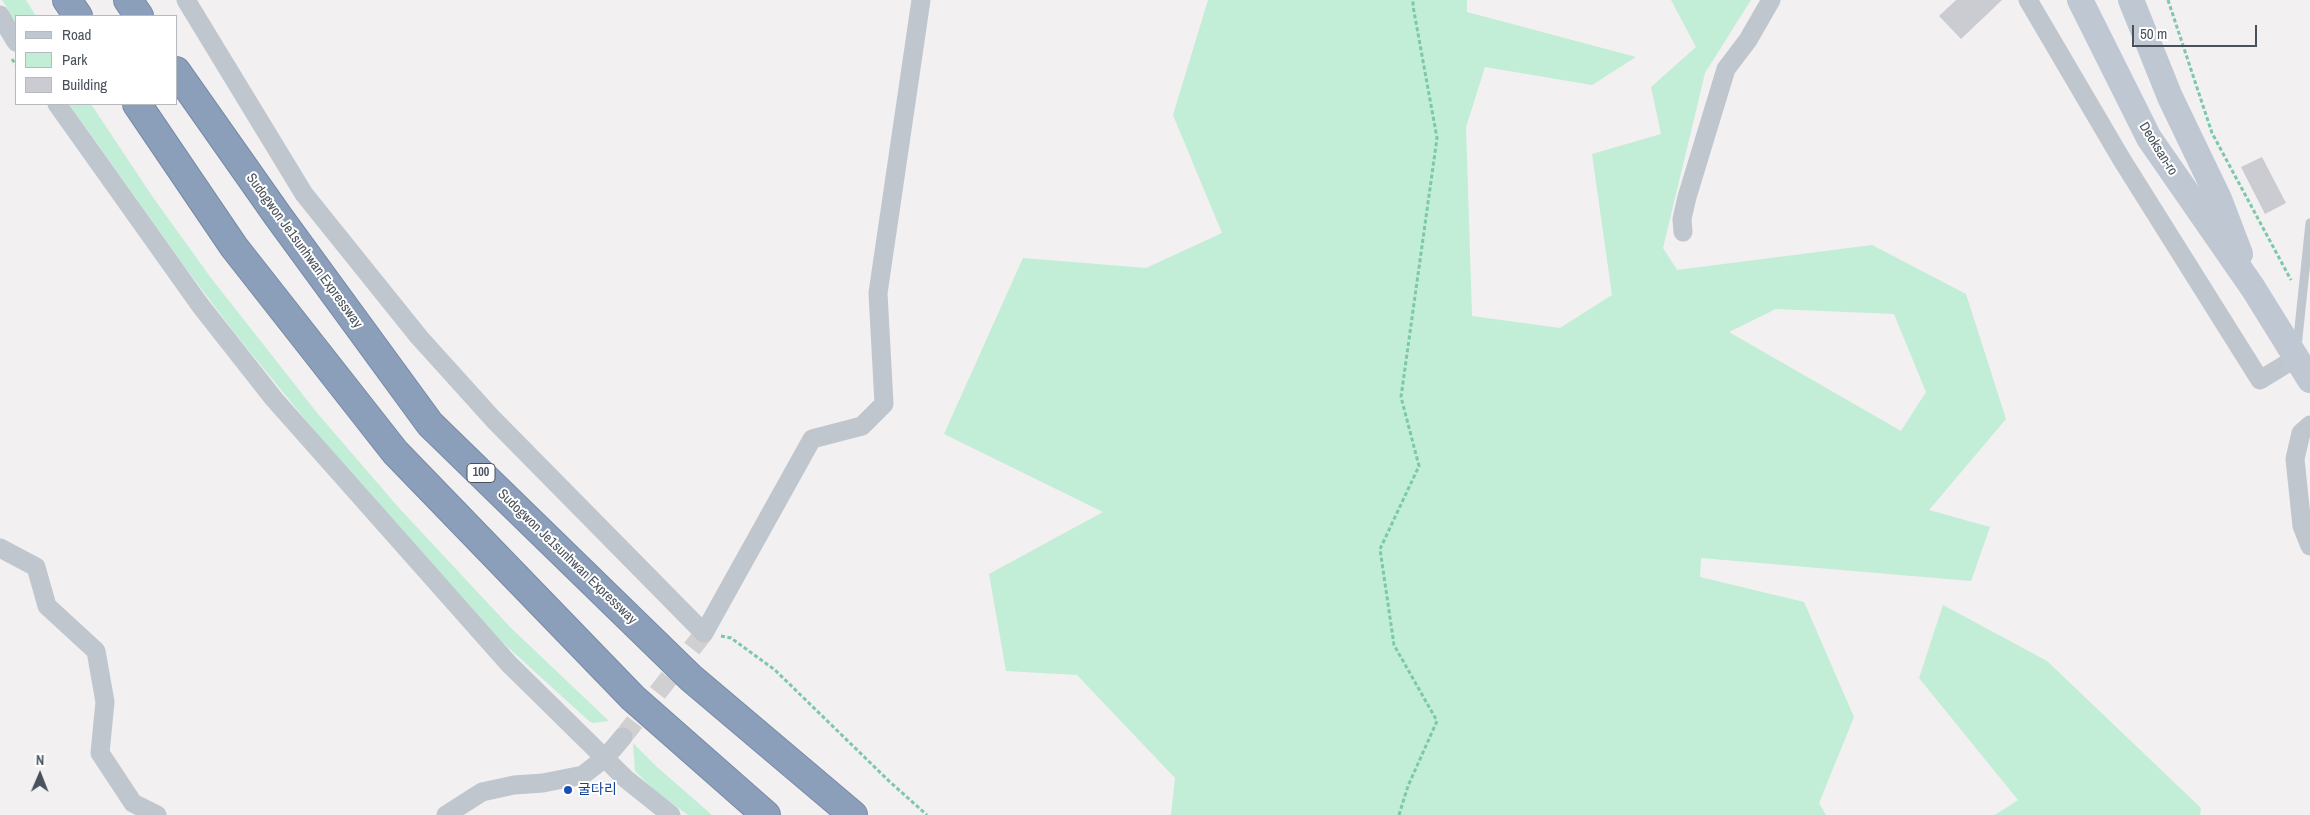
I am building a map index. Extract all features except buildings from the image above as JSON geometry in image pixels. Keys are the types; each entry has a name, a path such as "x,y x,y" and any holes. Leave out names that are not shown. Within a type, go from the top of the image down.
{"highway":[{"path":"67,0 77,15"},
{"path":"128,0 138,15"},
{"name":"Sudogwon Je1sunhwan Expressway","path":"178,74 278,216 430,424 691,678 853,815"},
{"path":"138,105 234,247 395,452 633,698 766,815"}],"main road":[{"name":"Deoksan-ro","path":"2080,0 2149,138 2253,288 2310,380"},
{"name":"Deoksan-ro","path":"2130,0 2170,97 2219,199 2253,288"}],"street":[{"path":"186,0 304,194 418,336 493,419 704,632 812,439 862,426 884,404 878,294 921,0"},
{"path":"1683,232 1682,219 1687,197 1726,69 1748,40 1771,0"},
{"path":"2028,0 2122,160 2260,380 2296,358"},
{"path":"0,15 15,40"},
{"path":"58,105 183,281 274,399 479,632 626,779 672,815"},
{"path":"2310,425 2301,433 2295,459 2302,526 2310,546"},
{"path":"0,548 36,567 47,606 96,651 106,702 100,753 133,803 157,815"},
{"path":"446,815 482,792 514,785 543,783 583,775 606,757 623,736"}],"lane":[{"path":"2296,358 2310,223"}],"path":[{"path":"1399,815 1408,786 1437,720 1394,645 1380,549 1419,466 1401,397 1437,138 1413,0"},
{"path":"2168,0 2212,132 2290,276 2301,311"},
{"path":"704,632 731,638 775,670 883,776 927,815"}],"green space":[{"path":"2,0 26,0 35,15 15,15 15,21"},
{"path":"1208,0 1467,0 1467,12 1636,57 1592,85 1485,67 1466,127 1472,316 1560,328 1612,295 1592,154 1661,134 1651,87 1696,47 1671,0 1751,0 1705,73 1663,248 1677,270 1872,245 1966,294 2006,419 1929,510 1990,527 1971,581 1701,558 1700,577 1804,602 1854,717 1819,803 1826,815 1171,815 1175,778 1077,675 1006,671 989,574 1103,512 944,434 1023,258 1146,268 1222,233 1173,115","holes":["1776,309 1894,314 1926,392 1901,431 1729,332"]},
{"path":"70,105 92,105 152,196 211,278 318,414 399,508 511,628 609,721 593,723 589,721 501,641 318,435 237,336 184,266"},
{"path":"1943,605 2047,661 2201,808 2200,815 1995,815 2018,800 1919,678"},
{"path":"633,743 657,767 712,815 688,815 654,790 635,771"}],"tunnel":[{"path":"623,737 704,633"}],"place":[{"name":"굴다리","path":"568,790"}]}
